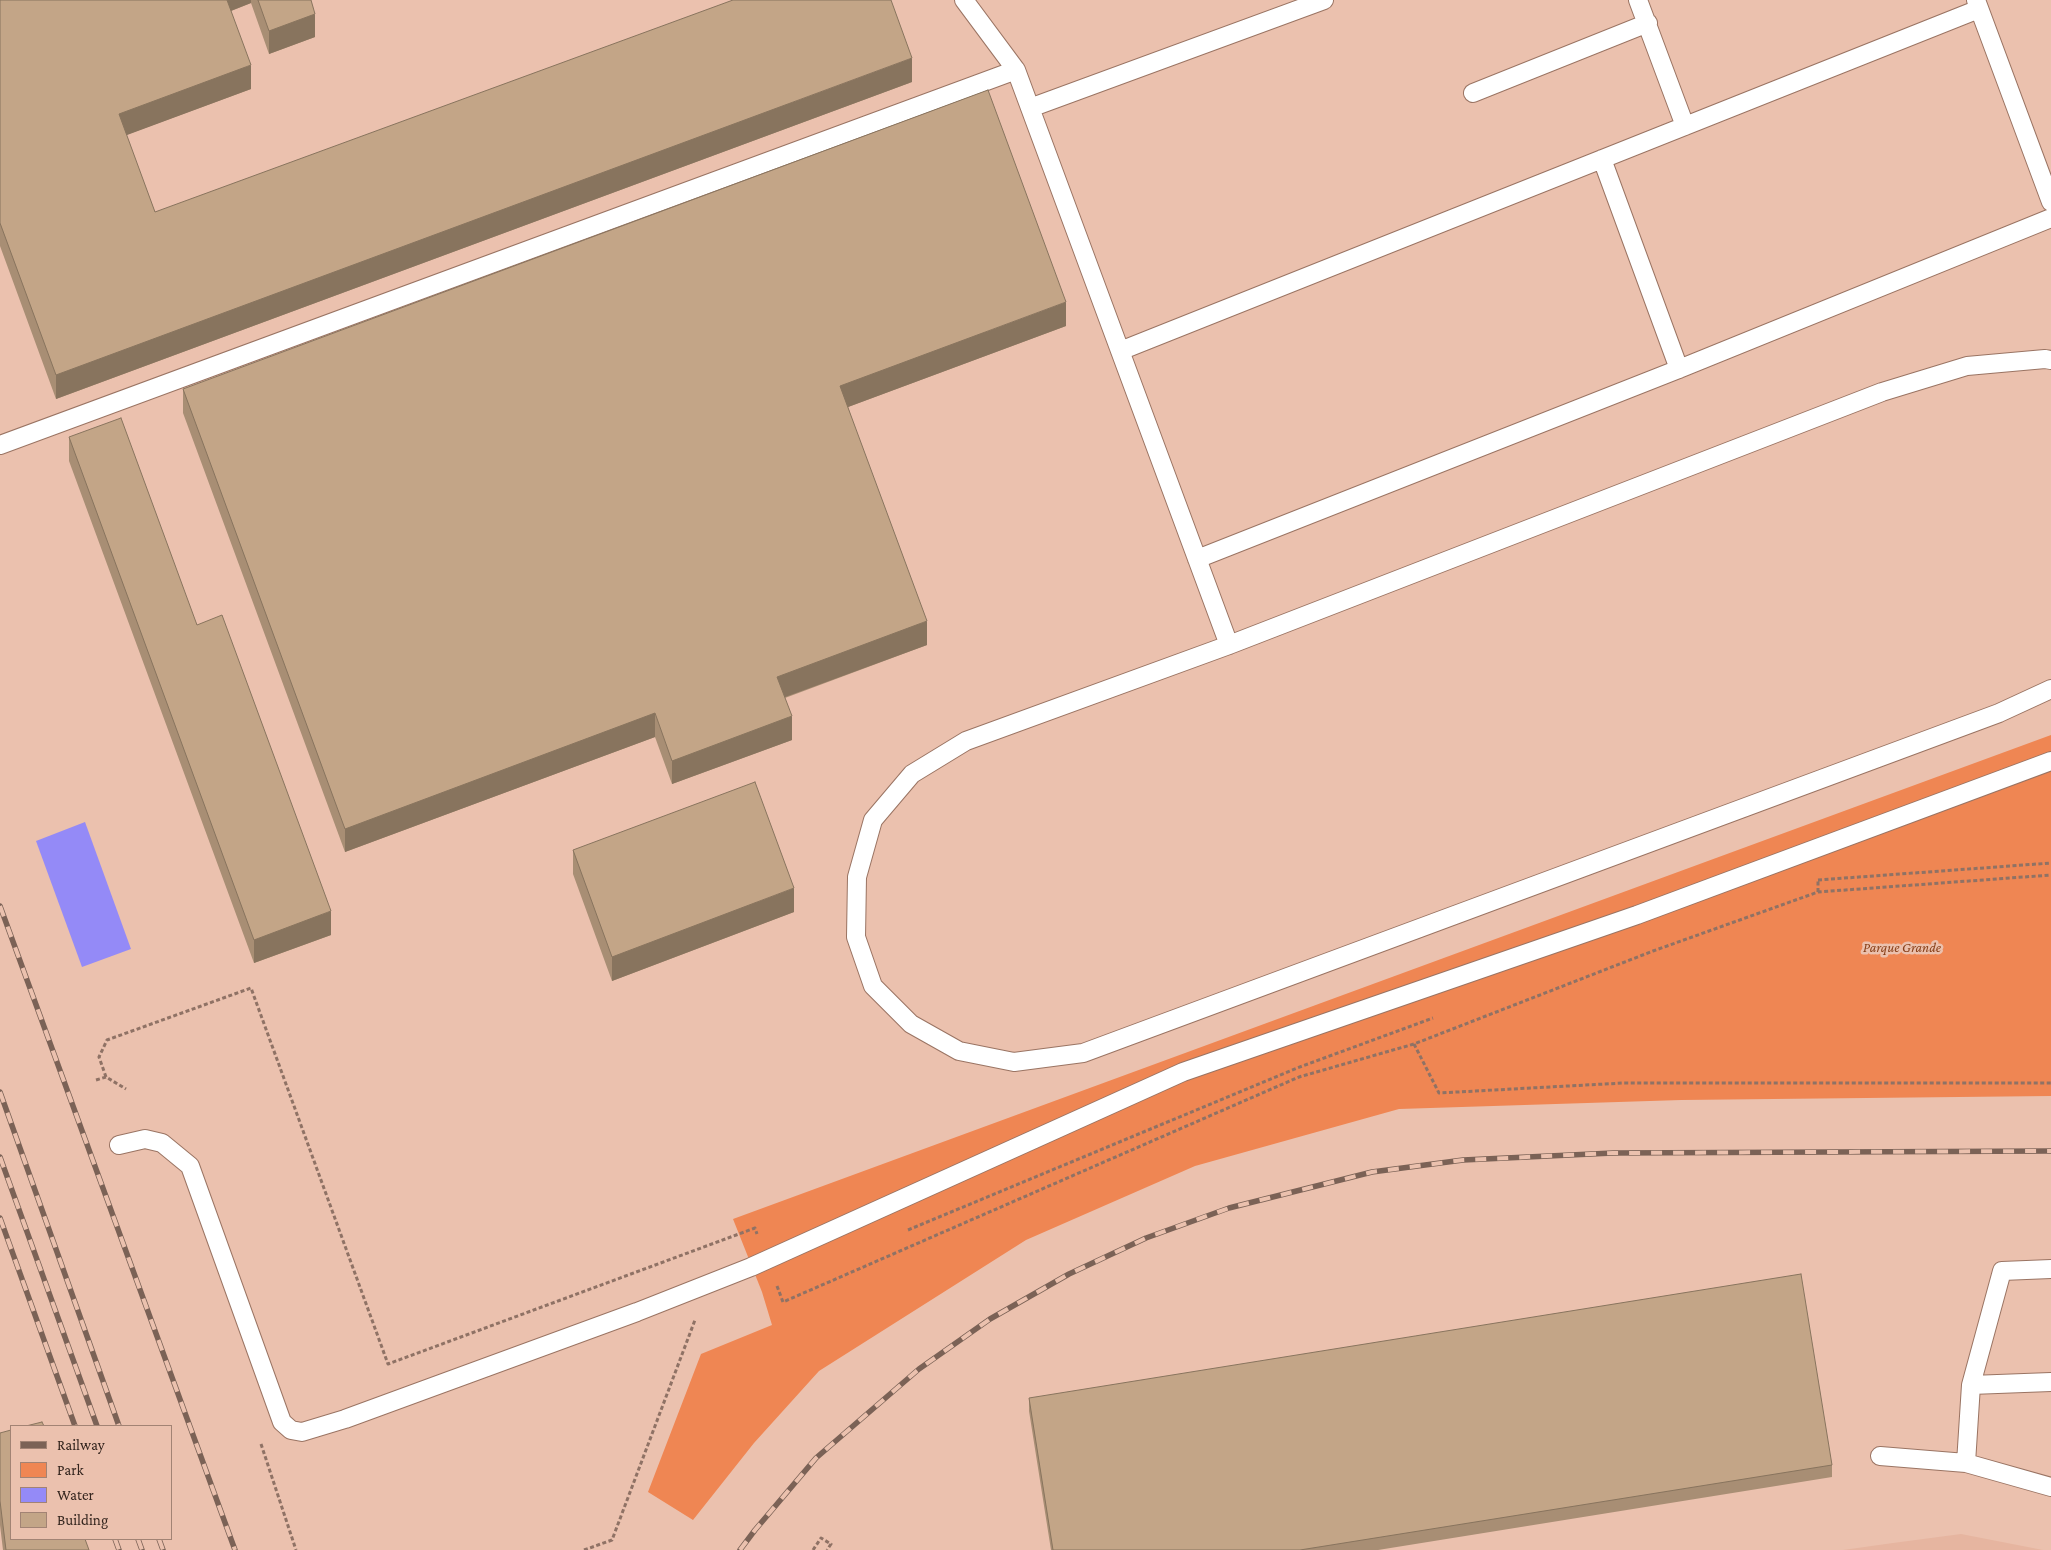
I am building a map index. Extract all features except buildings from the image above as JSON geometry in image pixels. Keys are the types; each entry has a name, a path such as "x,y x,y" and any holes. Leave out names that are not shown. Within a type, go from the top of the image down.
{"lane":[{"path":"964,0 1016,70 1229,645"},
{"path":"1030,108 1324,0"},
{"path":"1638,0 1685,126"},
{"path":"1120,351 1685,126 1978,4 2051,202"},
{"path":"1473,93 1648,24"},
{"path":"0,445 1016,70"},
{"path":"1602,159 1679,368"},
{"path":"1197,559 2051,218"},
{"path":"2051,360 1967,366 1882,392 1229,645 966,741 912,774 873,820 857,877 856,937 873,986 911,1024 959,1051 1014,1062 1083,1053 1999,713 2051,689"},
{"path":"119,1144 145,1139 162,1144 190,1166 282,1422 291,1430 302,1432 345,1419 638,1312 766,1260 1183,1072 1637,915 2051,761"},
{"path":"1966,1463 1971,1385 2002,1271 2051,1270"},
{"path":"1971,1385 2051,1382"},
{"path":"1880,1456 1966,1463 2051,1487"}],"path":[{"path":"1809,884 1818,880 2051,863"},
{"path":"126,1089 106,1077 99,1056 107,1040 250,988 388,1364 755,1228 783,1302 1299,1077 1414,1044 1653,951 1818,892 2051,875"},
{"path":"904,1232 1297,1068 1436,1017"},
{"path":"1414,1044 1439,1093 1623,1083 2051,1082"},
{"path":"96,1080 106,1077"},
{"path":"769,1288 786,1281"},
{"path":"584,1550 612,1540 696,1318"},
{"path":"261,1442 296,1550"},
{"path":"813,1550 821,1538 831,1544 827,1550"}],"shaded area":[{"path":"1961,1534 2043,1550 1843,1550 1893,1543"}],"green space":[{"name":"Parque Grande","path":"2051,735 2051,1096 1681,1100 1399,1109 1195,1166 1026,1240 819,1371 754,1443 693,1520 648,1492 701,1354 772,1325 762,1292 733,1219"}],"water":[{"path":"85,822 131,949 82,967 36,841"}],"railway":[{"path":"0,906 235,1550"},
{"path":"0,1092 119,1425"},
{"path":"740,1550 816,1458 919,1369 990,1319 1069,1274 1146,1238 1229,1208 1372,1172 1463,1160 1613,1153 2051,1151"},
{"path":"0,1157 97,1425"},
{"path":"0,1218 75,1425"},
{"path":"115,1540 119,1550"},
{"path":"138,1540 142,1550"},
{"path":"159,1540 163,1550"}]}
